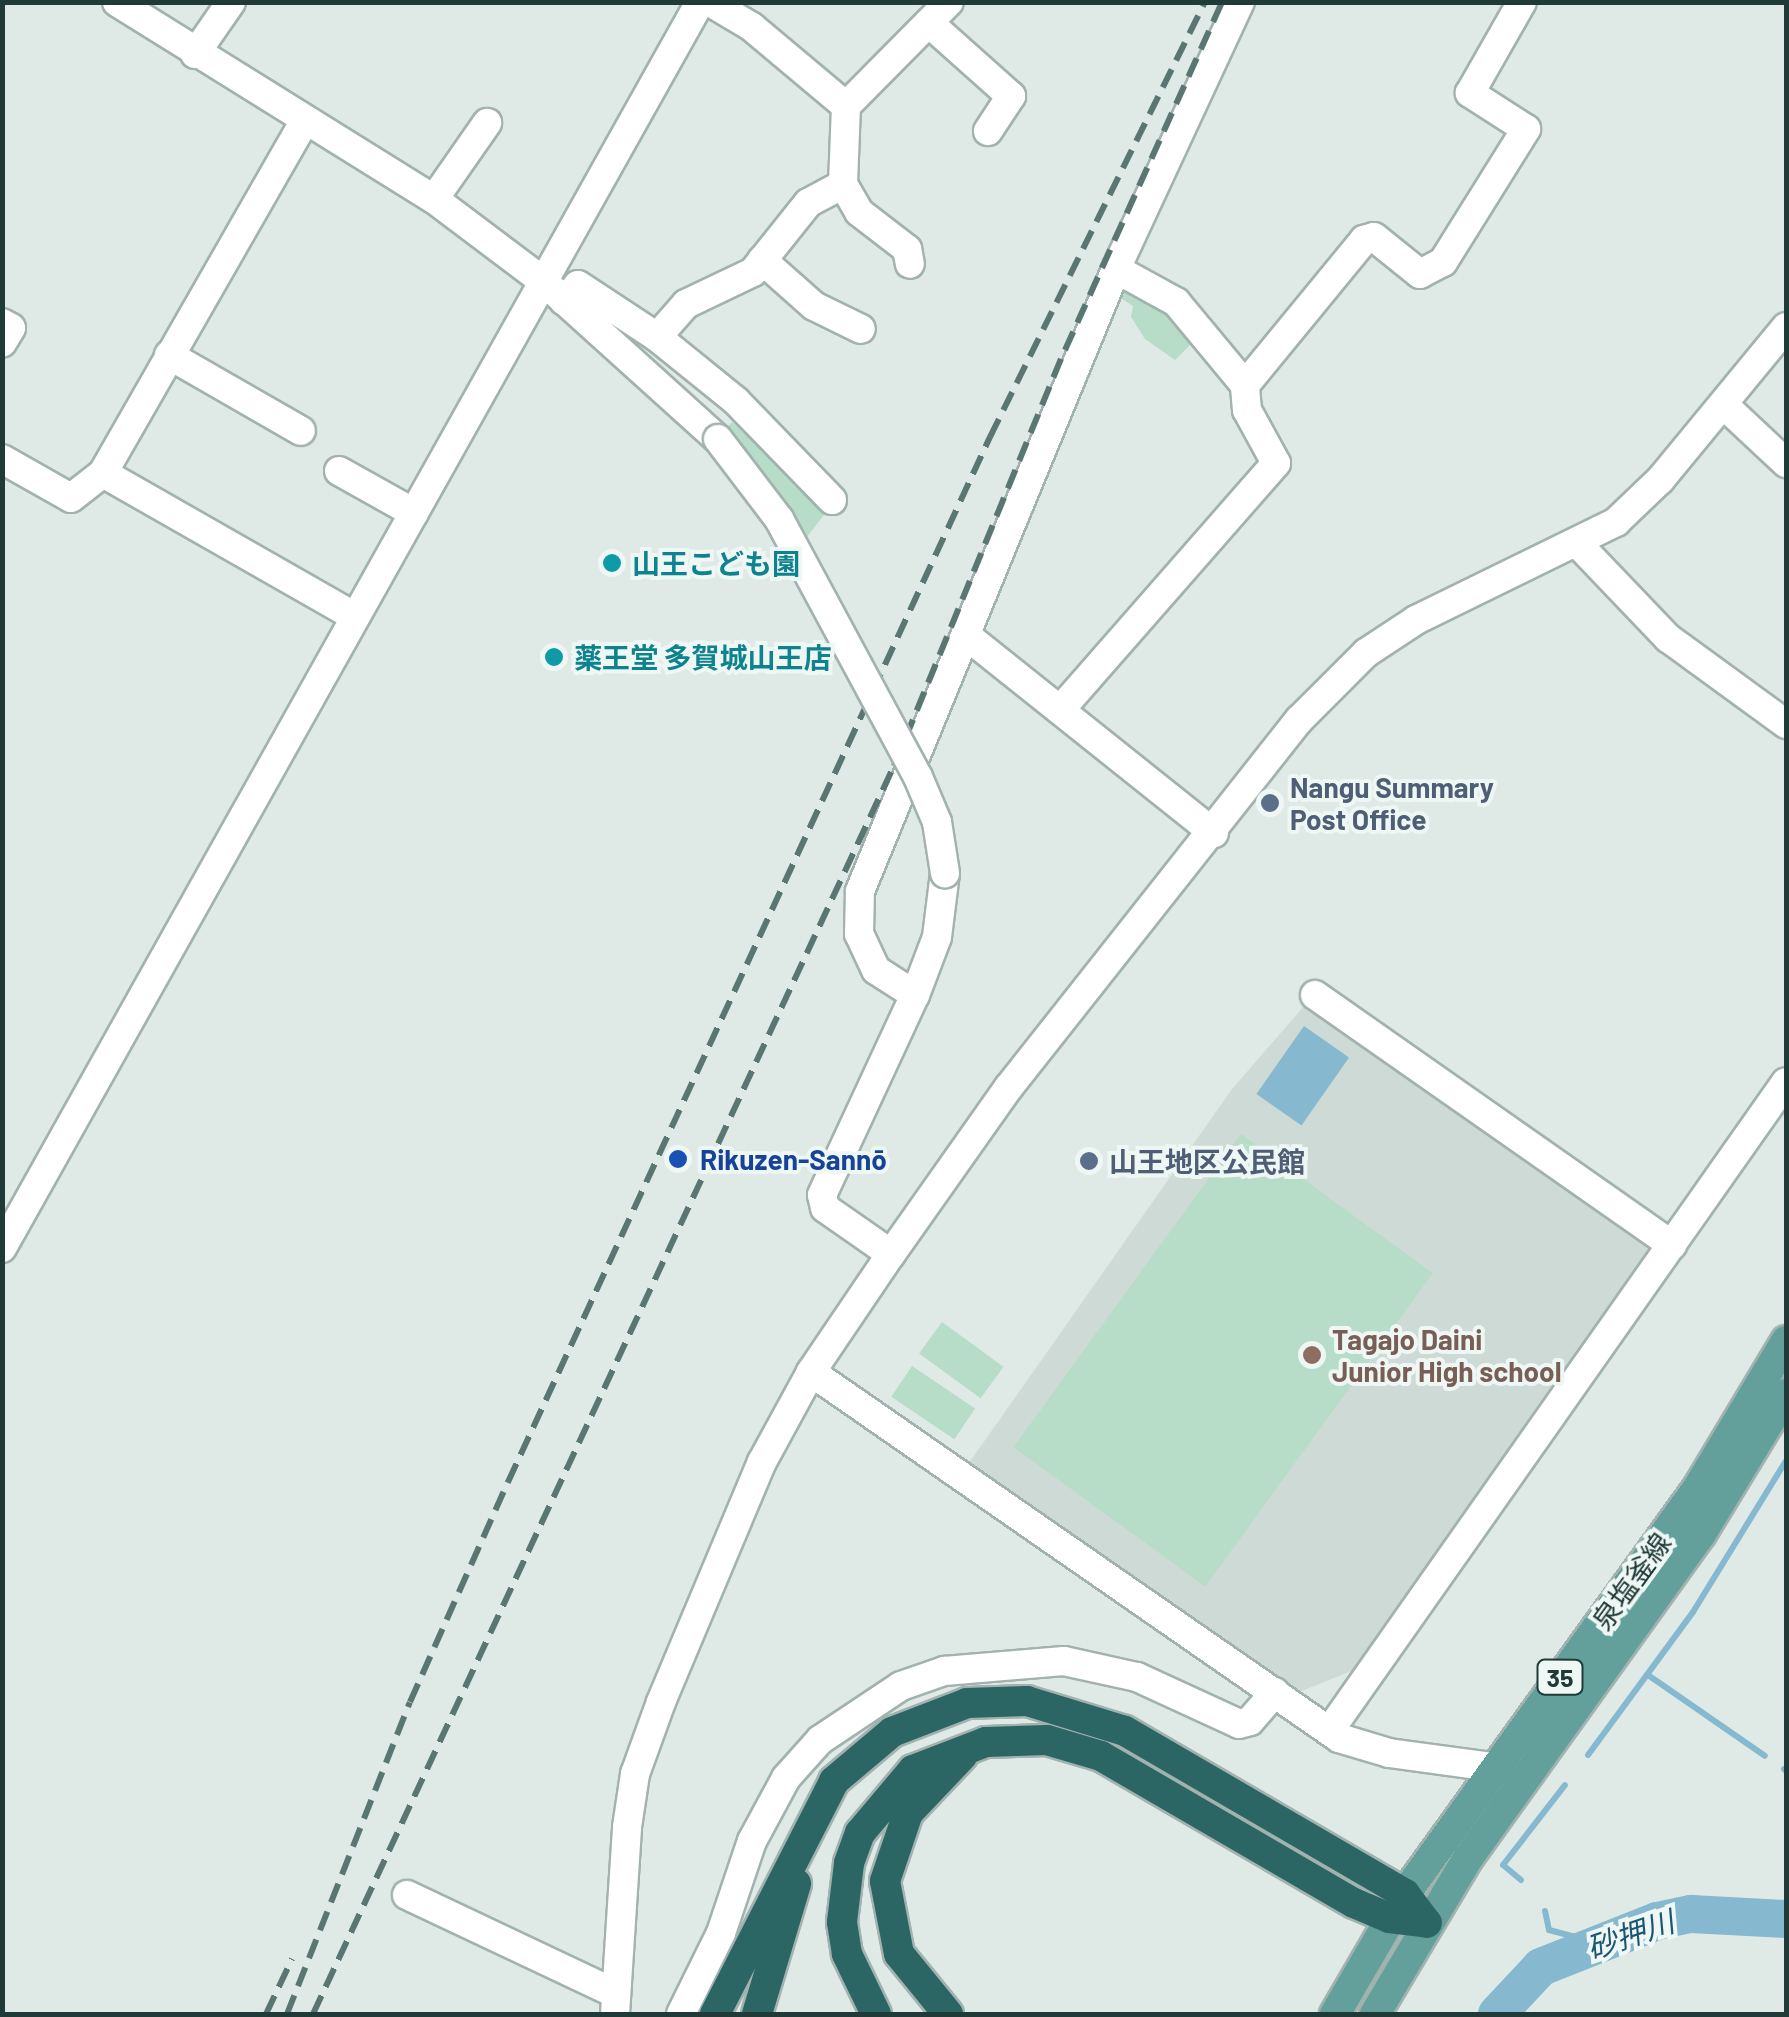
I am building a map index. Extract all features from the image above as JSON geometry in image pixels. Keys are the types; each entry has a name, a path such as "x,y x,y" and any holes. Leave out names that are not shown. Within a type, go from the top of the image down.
{"highway":[{"path":"714,2014 819,1802 869,1746 916,1720 995,1699 1093,1716 1427,1923"},
{"path":"757,2014 822,1820 871,1752 916,1720"},
{"path":"876,2014 847,1954 842,1922 848,1863 860,1833 913,1770 986,1742 1047,1740 1102,1756 1397,1906"},
{"path":"948,2014 899,1954 884,1881 908,1814 945,1770 986,1742"}],"main road":[{"name":"泉塩釜線","path":"1335,2014 1397,1906 1491,1768 1696,1492 1786,1341"},
{"name":"泉塩釜線","path":"1375,2014 1427,1923 1701,1534 1786,1394"}],"street":[{"path":"116,2 304,122 434,199 554,292 718,439 779,519 918,777 936,822 945,873 937,937 916,995 822,1195 825,1208 890,1254"},
{"path":"195,54 231,2"},
{"path":"2,1248 414,513 554,292 700,2"},
{"path":"710,2 752,27 846,106"},
{"path":"916,995 876,970 859,934 860,892 1116,269 1240,2"},
{"path":"1244,385 1364,240 1374,237 1420,274 1442,262 1526,129 1470,93 1522,2"},
{"path":"910,264 907,249 860,212 843,184 846,106 939,13 1011,96 988,132"},
{"path":"2,460 71,498 104,473 304,122"},
{"path":"434,199 487,123"},
{"path":"657,337 686,304 753,272 808,202 843,184"},
{"path":"762,260 814,306 861,328"},
{"path":"1060,710 1276,462 1247,410 1244,385 1176,302 1116,269"},
{"path":"554,292 578,285 657,337 736,401 832,500"},
{"path":"2,322 12,328 2,344"},
{"path":"406,1895 615,2004 635,1774 762,1462 811,1372 890,1254 1009,1087 1300,720 1366,653 1416,620 1579,545 1660,480 1786,327"},
{"path":"169,355 302,431"},
{"path":"1724,405 1786,464"},
{"path":"339,472 414,513"},
{"path":"104,473 355,617"},
{"path":"1579,545 1668,638 1786,724"},
{"path":"968,636 1214,833"},
{"path":"1315,995 1672,1245"},
{"path":"1330,1730 1786,1082"},
{"path":"811,1372 1330,1730 1390,1752 1491,1768"},
{"path":"680,2014 722,1933 752,1841 786,1778 820,1740 901,1686 944,1670 1064,1661 1137,1677 1239,1724 1250,1721 1275,1692"}],"shaded area":[{"name":"Tagajo Daini Junior High school","path":"1305,1005 1652,1247 1366,1665 1297,1693 969,1463 1232,1089"}],"green space":[{"path":"1120,281 1177,322 1190,345 1175,360 1145,339 1131,317 1133,306 1116,295"},
{"path":"732,422 827,511 790,559 710,449"},
{"path":"1241,1134 1433,1273 1205,1586 1014,1447"},
{"path":"942,1322 1003,1367 981,1398 919,1354"},
{"path":"912,1366 975,1408 954,1439 891,1397"}],"water":[{"path":"1304,1026 1349,1058 1301,1126 1256,1094"}],"waterway":[{"path":"1588,1755 1693,1612 1786,1461"},
{"path":"1648,1675 1765,1756"},
{"path":"1521,1880 1503,1865 1565,1785"},
{"path":"1545,1911 1549,1930 1599,1943"},
{"name":"砂押川","path":"1497,2014 1541,1967 1657,1921 1691,1914 1786,1919"}],"railway":[{"path":"287,2014 410,1702 508,1482 990,437 1205,2"},
{"path":"313,2014 894,766 1065,350 1222,2"},
{"path":"266,2014 292,1959"}],"place":[{"name":"山王こども園","path":"612,563"},
{"name":"薬王堂 多賀城山王店","path":"554,657"},
{"name":"Nangu Summary Post Office","path":"1270,803"},
{"name":"Rikuzen-Sannō","path":"678,1159"},
{"name":"山王地区公民館","path":"1089,1161"},
{"name":"Tagajo Daini Junior High school","path":"1312,1355"}]}
